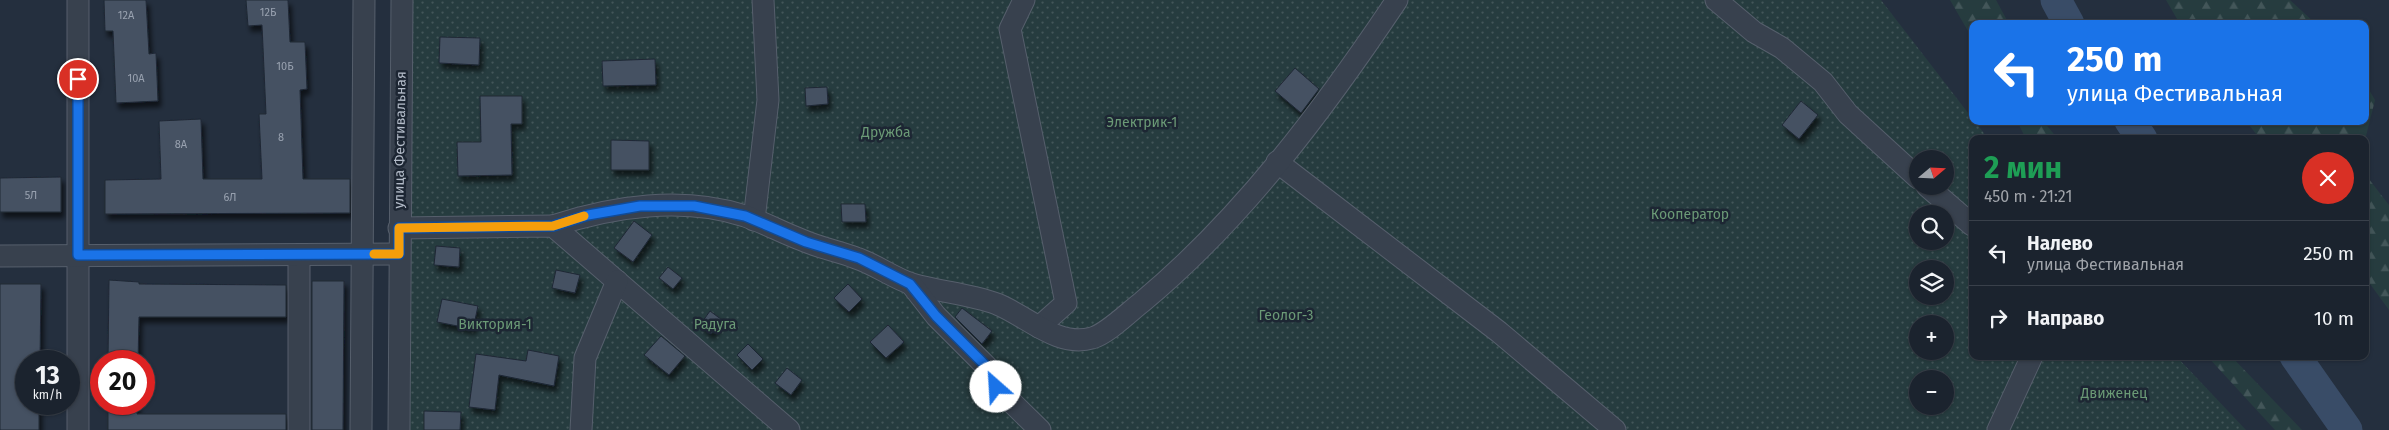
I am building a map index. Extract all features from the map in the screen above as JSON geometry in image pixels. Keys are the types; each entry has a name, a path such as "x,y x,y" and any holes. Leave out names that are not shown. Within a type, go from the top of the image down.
{"street":[{"path":"78,0 78,430"},
{"path":"361,430 364,0"},
{"name":"улица Фестивальная","path":"399,430 402,0"},
{"path":"754,220 768,100 764,0"},
{"path":"1024,0 1010,30 1066,303 1039,327"},
{"path":"399,228 553,226 588,215 640,206 694,206 745,216 806,242 859,258 910,284 997,304 1039,327 1072,340 1094,338 1121,319 1165,283 1231,219 1333,92 1397,0"},
{"path":"1716,0 1754,32 1782,48 1823,82 1848,114 1909,170"},
{"path":"1277,162 1499,332 1615,430"},
{"path":"1937,195 1969,223"},
{"path":"553,226 789,430"},
{"path":"0,256 399,254"},
{"path":"298,255 299,430"},
{"path":"581,430 586,358 617,281"},
{"path":"910,284 936,316 994,374 996,387 1040,430"},
{"path":"1998,430 2030,360"}],"green space":[{"path":"404,0 1881,0 1969,114 1969,125 1978,125 1985,135 1969,135 1969,360 2180,360 2246,430 399,430"},
{"path":"1950,0 1996,0 2007,20 1969,20 1969,33"},
{"path":"2166,0 2290,0 2312,20 2178,20"},
{"path":"2369,90 2375,100 2369,124"},
{"path":"2019,125 2046,125 2055,135 2024,135"},
{"path":"2249,125 2369,125 2366,135 2257,135"},
{"path":"2369,179 2389,205 2389,310 2369,282"},
{"path":"2211,360 2235,360 2302,430 2275,430"}],"building":[{"path":"104,0 146,0 149,54 156,53 158,101 116,103 113,31 105,31"},
{"path":"246,0 288,0 290,42 305,42 307,89 300,90 303,179 350,179 350,213 105,214 105,180 161,179 159,121 201,119 203,179 262,179 259,114 266,114 262,25 248,26"},
{"path":"440,37 480,38 479,65 439,63"},
{"path":"655,59 656,85 603,86 602,61"},
{"path":"1295,68 1319,89 1301,113 1275,91"},
{"path":"827,87 828,104 806,106 805,88"},
{"path":"480,96 522,96 522,124 511,124 512,175 458,176 457,142 481,142"},
{"path":"1801,101 1818,115 1799,139 1782,125"},
{"path":"611,140 649,141 649,170 611,170"},
{"path":"61,177 61,212 0,212 0,178"},
{"path":"841,204 865,204 866,222 842,222"},
{"path":"634,221 652,235 633,262 614,248"},
{"path":"436,246 460,248 459,267 434,265"},
{"path":"668,267 682,278 673,289 659,278"},
{"path":"556,270 580,275 575,293 552,288"},
{"path":"109,280 139,282 139,284 286,285 286,317 139,317 138,350 108,350"},
{"path":"312,281 344,281 343,430 312,430"},
{"path":"0,284 41,284 40,350 15,350 15,415 39,415 39,430 0,430"},
{"path":"848,284 862,299 849,312 834,298"},
{"path":"442,299 478,306 473,329 437,322"},
{"path":"962,308 992,331 982,344 955,317"},
{"path":"710,311 722,320 711,334 700,325"},
{"path":"888,325 904,342 886,358 870,342"},
{"path":"661,336 685,356 669,375 644,355"},
{"path":"748,344 763,359 752,370 737,355"},
{"path":"528,350 559,356 554,386 499,375 495,410 469,407 476,354 526,361"},
{"path":"787,368 802,380 791,395 775,383"},
{"path":"424,411 461,412 460,430 424,430"},
{"path":"286,414 286,430 108,430 108,415"}],"waterway":[{"path":"2056,0 2067,20"},
{"path":"2133,125 2139,135"},
{"path":"2298,360 2347,430"}],"slow traffic":[{"path":"374,254 399,254 399,228 553,226 584,216"}],"route":[{"path":"78,79 78,255 399,254 399,228 553,226 588,215 640,206 694,206 745,216 806,242 859,258 910,284 936,316 994,374 996,387"}],"park label":[{"name":"Электрик-1","path":"1142,122"},
{"name":"Дружба","path":"886,132"},
{"name":"Кооператор","path":"1690,214"},
{"name":"Геолог-3","path":"1286,315"},
{"name":"Виктория-1","path":"495,324"},
{"name":"Радуга","path":"715,324"},
{"name":"Движенец","path":"2114,393"}]}
